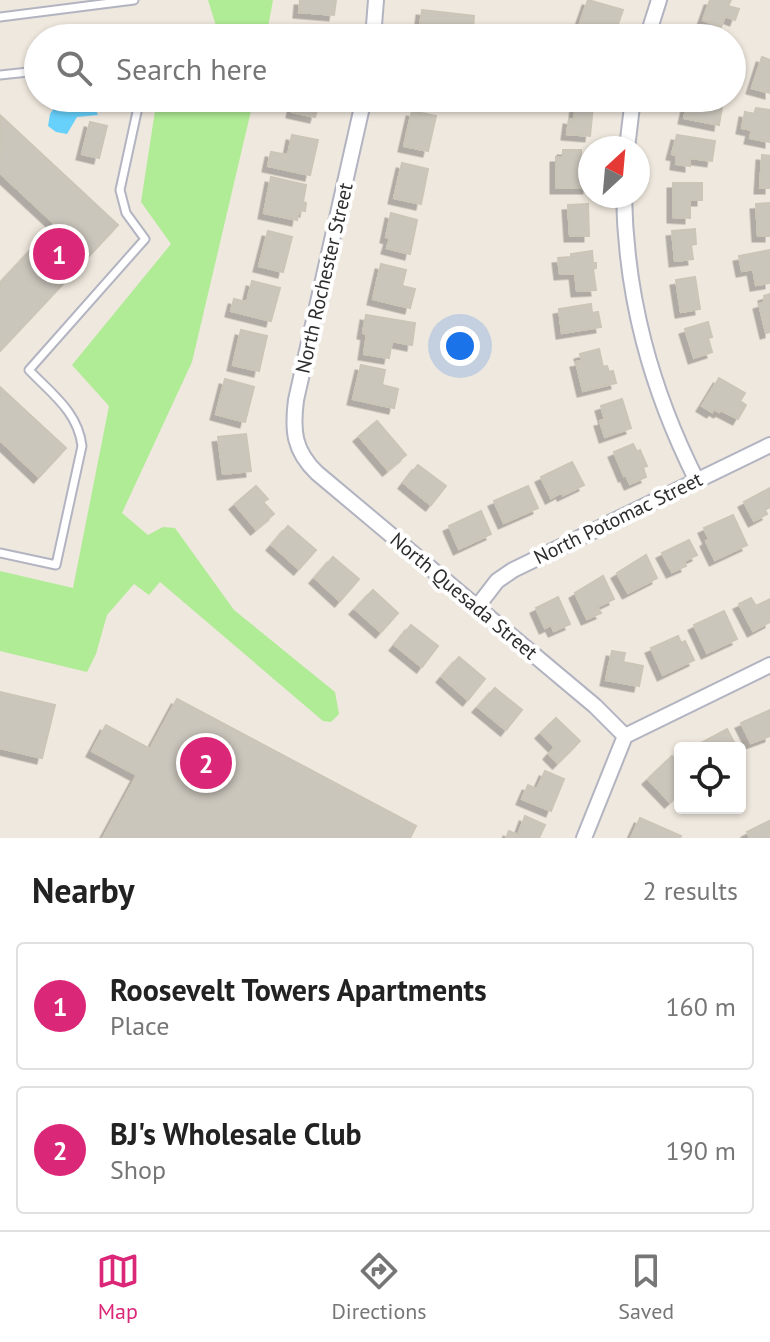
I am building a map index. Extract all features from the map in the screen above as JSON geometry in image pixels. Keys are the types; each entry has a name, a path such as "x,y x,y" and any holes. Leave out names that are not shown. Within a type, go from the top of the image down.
{"street":[{"path":"374,24 376,0"},
{"path":"651,24 659,0"},
{"name":"North Rochester Street","path":"303,457 293,433 296,400 361,112"},
{"path":"628,136 631,112"},
{"path":"625,208 628,261 640,336 664,409 696,479"},
{"name":"North Potomac Street","path":"477,607 497,581 513,570 770,445"},
{"name":"North Quesada Street","path":"303,457 317,473 595,706 625,736"},
{"path":"584,838 625,736 770,665"}],"lane":[{"path":"0,15 134,0"},
{"path":"0,75 24,72"},
{"path":"0,553 56,565 82,446 80,428 70,412 29,370 145,239 126,213 120,190 137,112"}],"green space":[{"path":"208,0 273,0 269,24 215,24"},
{"path":"155,112 251,112 192,362 122,513 148,535 163,527 175,528 234,610 335,692 339,714 331,722 323,721 160,582 149,595 134,584 107,615 96,654 87,672 0,651 0,571 73,588 109,406 72,365 171,244 141,202"}],"water":[{"path":"97,112 98,115 77,117 67,134 56,132 48,126 50,114"}],"building":[{"path":"300,0 336,0 334,15 299,12"},
{"path":"588,0 623,10 618,24 580,24"},
{"path":"710,0 731,0 728,6 739,9 735,20 725,16 722,24 703,20"},
{"path":"422,10 474,16 473,24 420,24"},
{"path":"762,57 770,60 770,93 752,88"},
{"path":"756,108 770,110 770,142 750,138 752,130 742,128 745,112 754,114"},
{"path":"292,112 316,112 315,117"},
{"path":"412,112 436,116 428,151 404,146"},
{"path":"575,112 592,112 590,136 567,134 569,119 574,120"},
{"path":"685,112 721,112 719,125 684,118"},
{"path":"1,116 118,225 0,351 0,283 55,224 0,173"},
{"path":"90,122 107,126 99,158 82,154"},
{"path":"292,135 318,140 310,175 268,166 271,152 288,155"},
{"path":"677,135 715,141 712,161 690,158 690,166 676,164 677,155 672,154"},
{"path":"563,150 578,150 578,188 556,188 556,157 563,157"},
{"path":"762,155 770,156 770,188 760,188"},
{"path":"402,163 428,169 421,204 394,198"},
{"path":"271,177 306,185 305,211 299,210 297,220 264,213"},
{"path":"673,183 702,183 702,200 690,200 690,218 673,217"},
{"path":"770,203 770,236 758,236 756,204"},
{"path":"568,205 588,208 589,236 570,236"},
{"path":"391,213 417,220 410,254 387,248"},
{"path":"695,229 696,244 691,245 693,259 675,261 672,231"},
{"path":"268,231 292,237 283,272 259,266"},
{"path":"770,250 770,283 756,285 753,269 742,271 739,256"},
{"path":"592,251 593,263 596,263 593,269 596,290 577,291 575,273 560,274 558,258"},
{"path":"381,264 406,270 402,286 415,289 410,308 373,299"},
{"path":"695,277 700,309 681,312 676,280"},
{"path":"252,281 280,288 271,321 231,311 234,299 247,302"},
{"path":"770,294 770,332 766,333 759,304 765,302 764,296"},
{"path":"591,304 592,313 598,312 601,327 562,333 559,309"},
{"path":"366,315 415,323 412,345 392,341 389,358 364,354"},
{"path":"708,322 712,352 694,358 685,329"},
{"path":"241,330 267,336 259,371 233,365"},
{"path":"599,349 603,367 607,366 609,372 613,371 616,383 583,391 576,362 582,361 580,354"},
{"path":"361,365 385,370 382,385 398,389 394,408 353,399"},
{"path":"719,378 745,393 740,401 746,405 738,419 721,410 714,409 712,412 702,406"},
{"path":"225,379 254,387 245,422 216,414"},
{"path":"0,387 66,448 39,477 0,440"},
{"path":"622,399 631,428 605,437 600,421 605,420 601,406"},
{"path":"377,421 406,455 388,470 359,436"},
{"path":"246,434 251,471 223,474 218,437"},
{"path":"633,444 637,452 640,450 647,466 643,467 646,477 630,484 614,452"},
{"path":"572,462 584,485 551,498 541,477"},
{"path":"418,465 446,486 431,505 404,483"},
{"path":"256,486 268,499 263,502 274,514 256,529 235,504"},
{"path":"528,486 538,508 504,523 494,501"},
{"path":"770,488 770,507 765,510 767,514 754,521 744,502"},
{"path":"481,511 491,534 459,549 449,526"},
{"path":"733,515 747,545 715,560 704,528"},
{"path":"288,526 316,550 299,569 272,545"},
{"path":"689,540 697,555 684,561 686,566 672,572 662,553"},
{"path":"646,555 657,578 628,593 617,573"},
{"path":"333,557 359,579 340,601 315,578"},
{"path":"603,576 614,599 597,607 601,613 587,619 575,593"},
{"path":"373,590 398,613 381,632 355,609"},
{"path":"558,597 570,624 554,631 551,625 545,628 536,608"},
{"path":"751,598 756,606 770,599 770,622 753,631 739,604"},
{"path":"724,611 737,639 707,653 694,625"},
{"path":"411,625 438,646 422,667 395,645"},
{"path":"678,636 681,643 685,641 694,660 663,675 651,648"},
{"path":"612,651 625,653 623,662 643,666 639,686 606,680"},
{"path":"459,657 485,679 468,700 442,677"},
{"path":"495,688 522,710 506,730 478,707"},
{"path":"0,692 55,705 42,758 0,748"},
{"path":"177,699 416,826 410,838 103,838 137,775 92,751 106,725 150,749"},
{"path":"770,710 770,736 751,743 741,723"},
{"path":"556,718 580,741 558,763 549,754 555,747 541,733"},
{"path":"727,729 734,742 703,742"},
{"path":"672,756 674,758 674,798 670,802 648,779"},
{"path":"545,771 564,779 551,811 522,799 528,785 537,789"},
{"path":"525,816 545,825 539,838 506,838 509,831 518,835"},
{"path":"640,818 681,836 631,838"},
{"path":"769,821 770,838 750,838 747,832"}],"place":[{"name":"Roosevelt Towers Apartments","path":"59,254"},
{"name":"BJ's Wholesale Club","path":"206,763"}]}
